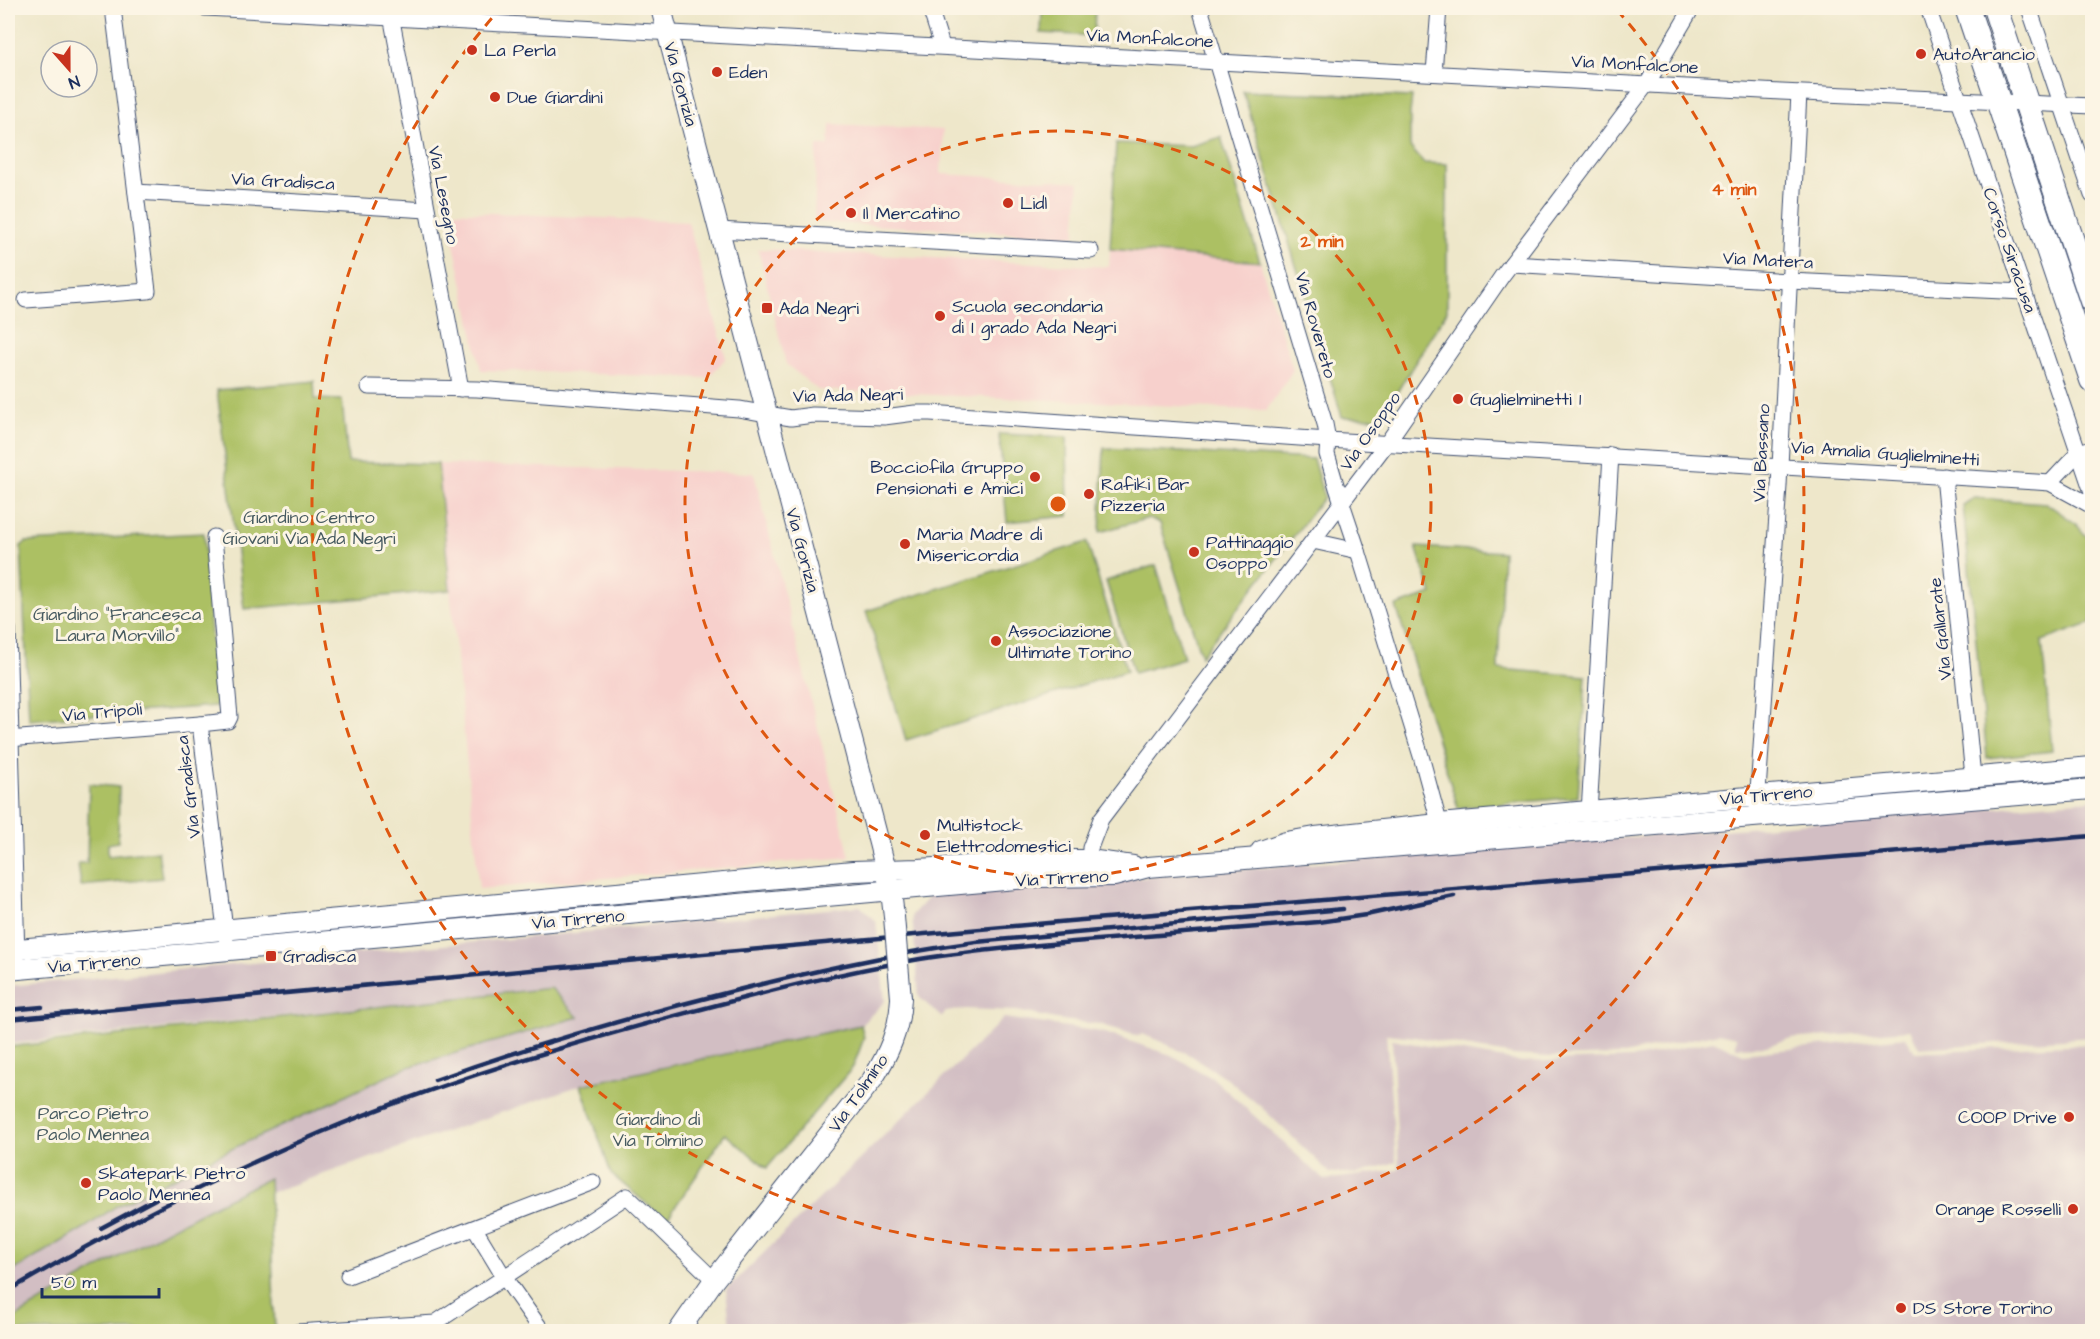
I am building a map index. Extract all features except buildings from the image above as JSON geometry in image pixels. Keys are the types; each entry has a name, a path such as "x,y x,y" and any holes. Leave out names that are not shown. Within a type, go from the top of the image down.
{"main road":[{"name":"Corso Siracusa","path":"1967,8 2092,380"},
{"path":"1995,8 2092,301"}],"street":[{"path":"26,300 148,291 113,8"},
{"name":"Via Monfalcone","path":"205,8 391,13 668,32 1799,93 2092,106"},
{"name":"Via Gorizia","path":"661,8 885,870"},
{"path":"930,8 942,46"},
{"name":"Via Rovereto","path":"1200,8 1325,424 1328,440 1327,454 1421,756 1442,833"},
{"path":"1434,73 1439,8"},
{"name":"Via Osoppo","path":"1089,868 1093,837 1101,819 1387,443 1511,264 1647,84 1692,8"},
{"name":"Corso Siracusa","path":"1928,8 2024,292 2086,450 2092,492"},
{"path":"2029,8 2092,195"},
{"name":"Via Lesegno","path":"391,13 461,389"},
{"name":"Via Bassano","path":"1757,806 1780,466 1799,93"},
{"name":"Via Gradisca","path":"136,192 427,210"},
{"path":"719,230 1091,251"},
{"name":"Via Matera","path":"1511,264 1789,281 2024,292"},
{"name":"Via Ada Negri","path":"369,387 461,389 729,408 791,418 813,415 885,417 930,413 1328,440"},
{"name":"Via Amalia Guglielminetti","path":"1328,440 1611,455 2049,483 2092,506"},
{"path":"2049,483 2086,450"},
{"path":"1589,812 1611,455"},
{"name":"Via Gallarate","path":"1944,476 1973,777"},
{"name":"Via Gradisca","path":"214,537 230,717 228,721 200,724 227,950"},
{"path":"1313,541 1358,550"},
{"path":"8,628 13,970"},
{"name":"Via Tripoli","path":"9,739 200,724"},
{"name":"Via Tirreno","path":"1442,833 1757,806 1973,777 2092,767"},
{"name":"Via Tirreno","path":"13,970 891,891 1038,877 1089,868 1148,867 1236,860 1589,812 2092,789"},
{"name":"Via Tirreno","path":"12,950 853,871 1059,860 1089,868"},
{"name":"Via Tolmino","path":"678,1332 714,1280 872,1080 885,1060 898,1023 901,998 891,891 885,870"},
{"path":"348,1276 593,1182"},
{"path":"297,1332 404,1328 435,1323 627,1196 714,1280"},
{"path":"475,1229 504,1277 543,1332"}],"shaded area":[{"path":"830,124 943,130 941,174 1079,182 1075,236 814,222 817,145 829,145"},
{"path":"447,211 688,222 726,358 708,378 481,370"},
{"name":"Scuola secondaria di I grado Ada Negri","path":"758,249 1109,267 1110,249 1260,262 1293,370 1266,411 818,390 786,364"},
{"path":"438,464 754,473 850,857 479,889"},
{"path":"2092,800 2092,1037 1919,1048 1910,1030 1788,1039 1767,1046 1736,1047 1736,1037 1718,1033 1620,1055 1552,1057 1513,1055 1417,1037 1386,1034 1396,1162 1357,1174 1330,1173 1260,1106 1226,1078 1192,1056 1157,1040 1099,1024 1061,1020 1017,1011 965,1009 946,1012 941,1017 919,997 912,915 930,895"},
{"path":"860,906 876,921 885,1001 861,1025 581,1085 269,1193 269,1179 69,1285 8,1322 8,1274 115,1207 219,1155 405,1068 577,1017 551,988 8,1044 8,986"},
{"path":"1004,1018 1102,1032 1171,1055 1214,1079 1324,1180 1399,1170 1392,1040 1522,1062 1635,1058 1713,1041 1743,1054 1906,1037 1915,1052 2092,1044 2092,1308 2080,1332 690,1331 694,1326 730,1326 726,1290"}],"green space":[{"path":"1042,8 1095,8 1094,36 1041,33"},
{"path":"1243,91 1412,97 1410,147 1424,163 1447,164 1447,311 1381,418 1342,417"},
{"path":"1221,137 1260,262 1110,249 1116,143 1191,146"},
{"name":"Giardino Centro Giovani Via Ada Negri","path":"314,381 315,399 342,400 348,462 438,464 450,590 244,609 217,390"},
{"name":"Bocciofila Gruppo Pensionati e Amici","path":"999,434 1067,437 1068,516 1007,522"},
{"path":"1104,448 1313,459 1324,497 1201,656 1160,523 1149,518 1100,532"},
{"path":"1974,498 2046,503 2075,523 2088,538 2092,551 2092,623 2042,641 2052,751 1987,758 1963,505"},
{"name":"Giardino \"Francesca Laura Morvillo\"","path":"204,533 216,706 29,720 21,546 26,542"},
{"name":"Associazione Ultimate Torino","path":"1087,542 1127,671 906,740 866,611"},
{"path":"1416,547 1503,552 1498,669 1586,676 1578,797 1458,808 1396,606 1432,594"},
{"path":"1156,565 1184,658 1134,673 1106,581"},
{"path":"89,784 119,787 118,842 108,844 108,856 158,851 162,878 81,886 78,863 87,863"},
{"name":"Parco Pietro Paolo Mennea","path":"551,988 578,1017 405,1068 219,1155 115,1207 8,1274 8,1047"},
{"name":"Giardino di Via Tolmino","path":"861,1025 864,1038 853,1067 767,1168 725,1134 666,1220 611,1174 581,1085"},
{"path":"269,1178 275,1331 8,1331 8,1322 72,1284 169,1229"}],"railway":[{"path":"8,1019 1070,921 2092,836"},
{"path":"8,1291 162,1207 322,1132 458,1081 550,1051 643,1025 804,983 920,959 1023,947 1319,922 1366,915 1454,896"},
{"path":"435,1080 539,1045 644,1015 844,965 976,942 1343,909"},
{"path":"8,1010 42,1007"},
{"path":"101,1228 157,1198"}],"place":[{"name":"La Perla","path":"472,50"},
{"name":"AutoArancio","path":"1921,54"},
{"name":"Eden","path":"717,72"},
{"name":"Due Giardini","path":"495,97"},
{"name":"Lidl","path":"1008,203"},
{"name":"Il Mercatino","path":"851,213"},
{"name":"Ada Negri","path":"767,308"},
{"name":"Scuola secondaria di I grado Ada Negri","path":"940,316"},
{"name":"Guglielminetti 1","path":"1458,399"},
{"name":"Bocciofila Gruppo Pensionati e Amici","path":"1035,477"},
{"name":"Rafiki Bar Pizzeria","path":"1089,494"},
{"name":"Maria Madre di Misericordia","path":"905,544"},
{"name":"Pattinaggio Osoppo","path":"1194,552"},
{"name":"Associazione Ultimate Torino","path":"996,641"},
{"name":"Multistock Elettrodomestici","path":"925,835"},
{"name":"Gradisca","path":"271,956"},
{"name":"COOP Drive","path":"2069,1117"},
{"name":"Skatepark Pietro Paolo Mennea","path":"86,1183"},
{"name":"Orange Rosselli","path":"2073,1209"},
{"name":"DS Store Torino","path":"1901,1308"}]}
